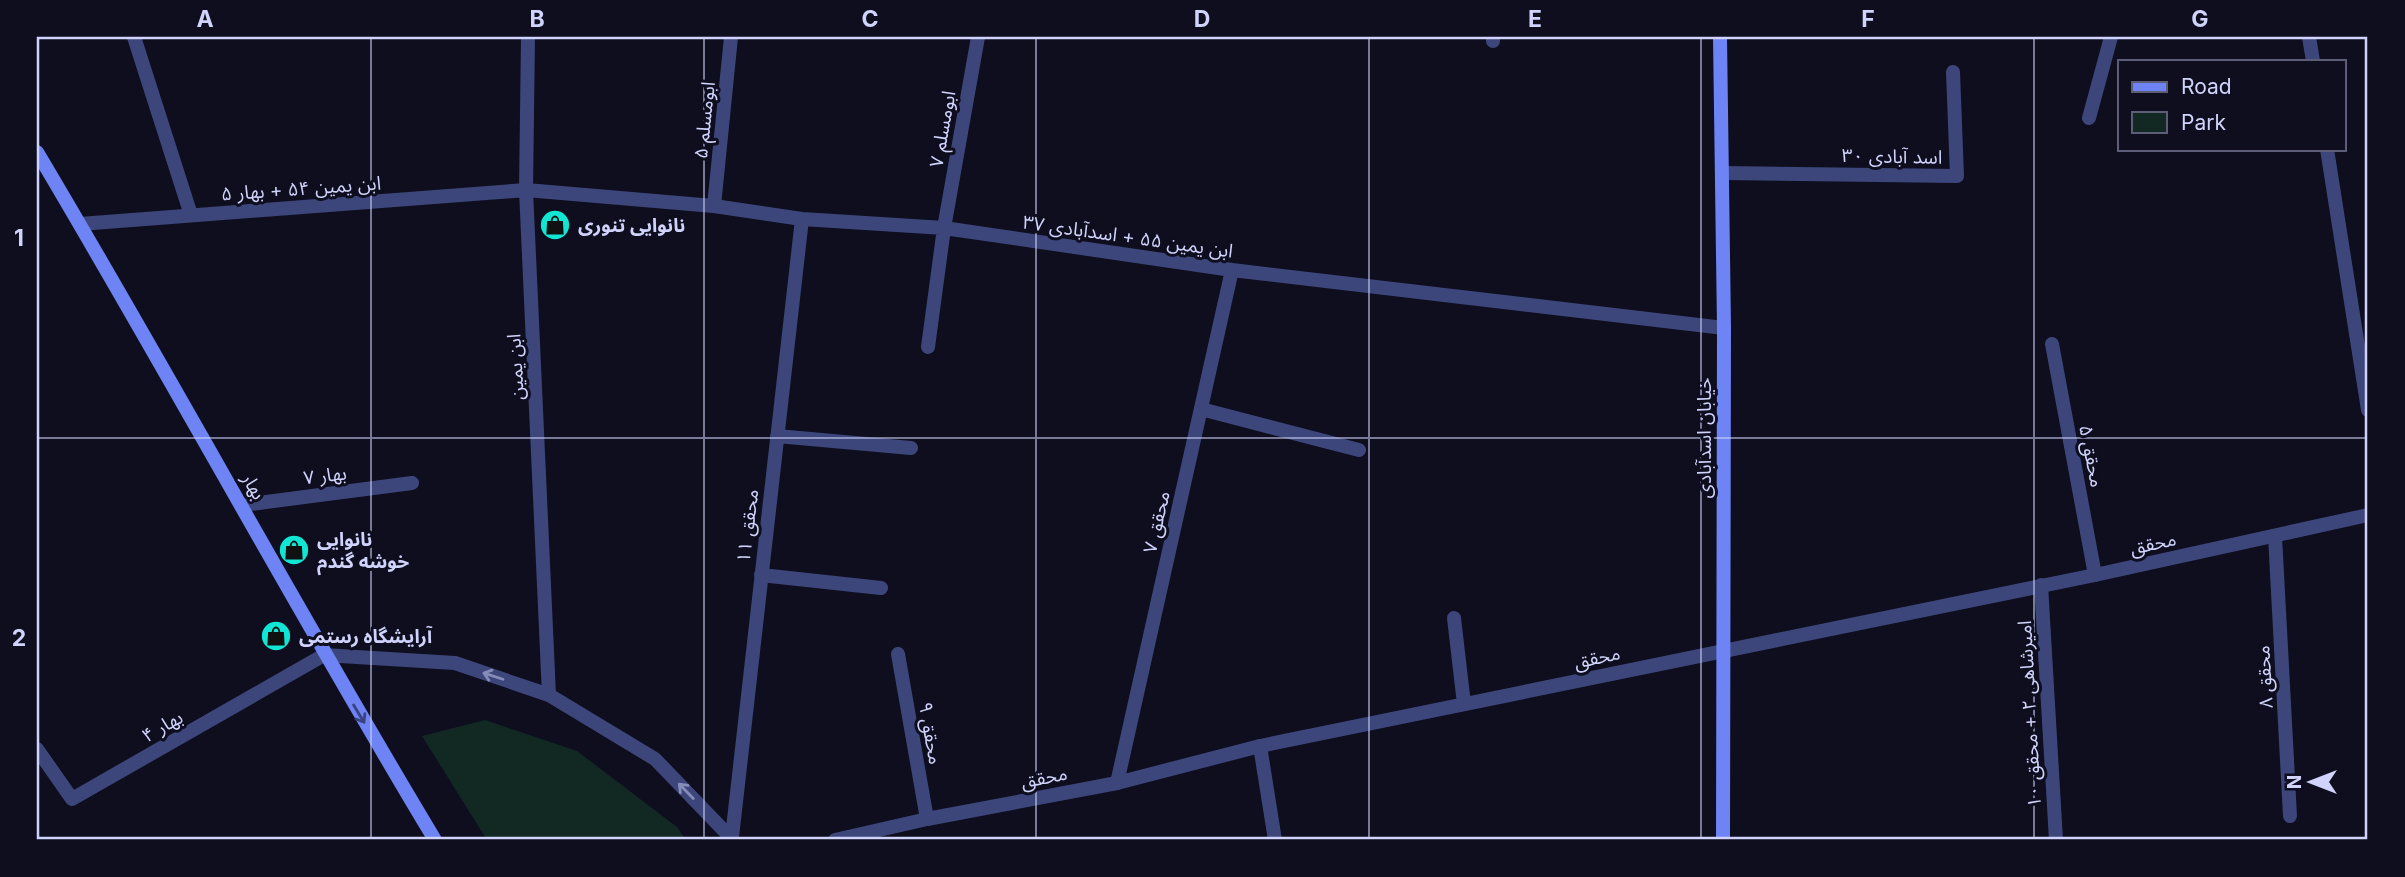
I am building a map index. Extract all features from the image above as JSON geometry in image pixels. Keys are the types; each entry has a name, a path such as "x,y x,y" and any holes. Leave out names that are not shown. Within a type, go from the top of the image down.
{"main road":[{"name":"خیابان اسدآبادی","path":"1720,37 1724,328 1723,840"},
{"name":"بهار","path":"37,152 243,505 324,655 435,840"}],"street":[{"path":"134,37 191,215"},
{"name":"ابن یمین","path":"528,37 526,190 549,695"},
{"name":"ابومسلم ۵","path":"714,206 731,37"},
{"name":"ابومسلم ۷","path":"928,347 944,229 978,37"},
{"path":"2089,118 2111,37"},
{"path":"2309,37 2313,60"},
{"name":"اسد آبادی ۳۰","path":"1722,173 1957,176 1953,72"},
{"path":"2327,150 2368,410"},
{"name":"ابن یمین ۵۴ + بهار ۵","path":"80,224 526,190"},
{"name":"ابن یمین ۵۵ + اسدآبادی ۳۷","path":"526,190 714,206 802,219 944,229 1232,270 1724,328"},
{"name":"محقق ۱۱","path":"733,839 802,219"},
{"name":"محقق ۷","path":"1117,783 1232,270"},
{"name":"محقق ۵","path":"2052,344 2095,575"},
{"path":"1201,410 1359,450"},
{"path":"777,436 911,448"},
{"name":"بهار ۷","path":"243,505 412,483"},
{"name":"محقق","path":"835,840 927,819 1117,783 1260,746 2095,575 2368,515"},
{"name":"محقق ۸","path":"2275,536 2291,816"},
{"path":"761,575 881,588"},
{"name":"امیرشاهی ۲ + محقق ۱۰","path":"2041,585 2056,840"},
{"path":"1454,618 1464,704"},
{"name":"محقق ۹","path":"898,654 927,819"},
{"path":"324,655 455,663 549,695 655,759 733,839"},
{"name":"بهار ۴","path":"37,749 72,799 324,655"},
{"path":"1260,746 1275,840"}],"green space":[{"path":"485,720 577,751 677,827 686,840 487,840 422,736"}],"place":[{"name":"نانوایی تنوری","path":"555,225"},
{"name":"نانوایی خوشه گندم","path":"294,550"},
{"name":"آرایشگاه رستمی","path":"276,636"}]}
